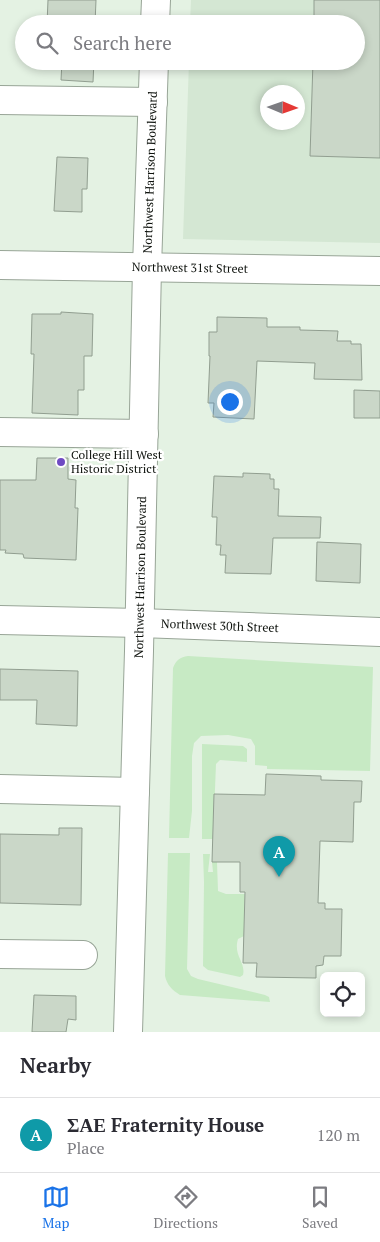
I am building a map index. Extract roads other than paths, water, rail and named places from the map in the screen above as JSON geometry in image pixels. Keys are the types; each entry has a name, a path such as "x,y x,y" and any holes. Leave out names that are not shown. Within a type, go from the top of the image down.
{"main road":[{"path":"155,15 156,0"},
{"name":"Northwest Harrison Boulevard","path":"128,1032 154,70"},
{"path":"0,100 152,102"},
{"name":"Northwest 31st Street","path":"0,265 380,271"},
{"path":"0,432 144,434"},
{"name":"Northwest 30th Street","path":"0,620 380,632"},
{"path":"0,788 135,792"},
{"path":"0,954 83,955"}],"place":[{"name":"College Hill West Historic District","path":"61,462"},
{"name":"ΣΑΕ Fraternity House","path":"279,877"}]}
